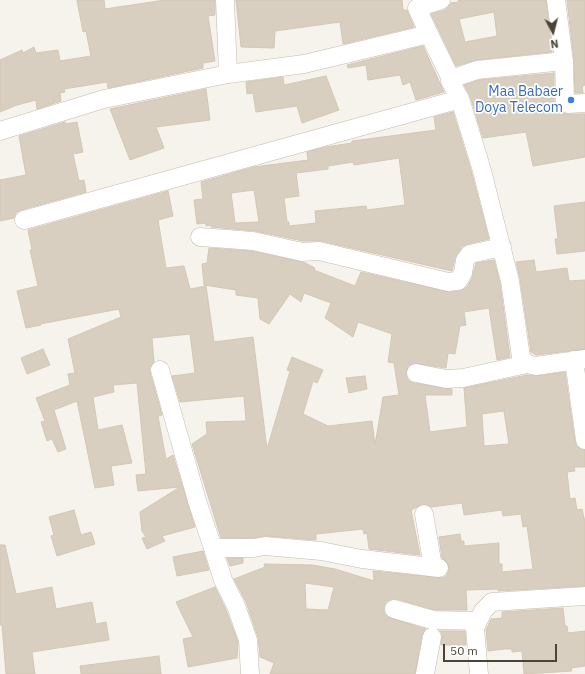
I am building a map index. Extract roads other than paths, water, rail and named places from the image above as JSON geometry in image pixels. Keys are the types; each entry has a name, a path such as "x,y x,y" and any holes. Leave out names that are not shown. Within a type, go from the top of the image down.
{"street":[{"path":"225,0 228,74"},
{"path":"441,0 416,4 451,80 450,81 460,99 481,167 502,247 510,281 521,357 528,364"},
{"path":"556,0 564,61 565,101 568,104 585,103"},
{"path":"0,131 104,100 228,74 304,64 429,34"},
{"path":"451,80 477,70 564,61"},
{"path":"24,220 460,99"},
{"path":"200,237 253,241 302,252 319,251 448,282 458,281 463,273 465,260 470,254 502,247"},
{"path":"416,373 446,379 463,378 528,364 536,366 580,359 585,440"},
{"path":"160,370 198,504 214,548 223,580 236,606 248,640 250,674"},
{"path":"214,548 254,548 265,546 321,551 362,560 436,567 424,514"},
{"path":"479,674 475,628 484,611 492,602 585,596"},
{"path":"394,608 434,620 478,621"},
{"path":"425,674 432,637"}],"place":[{"name":"Maa Babaer Doya Telecom","path":"571,100"}]}
